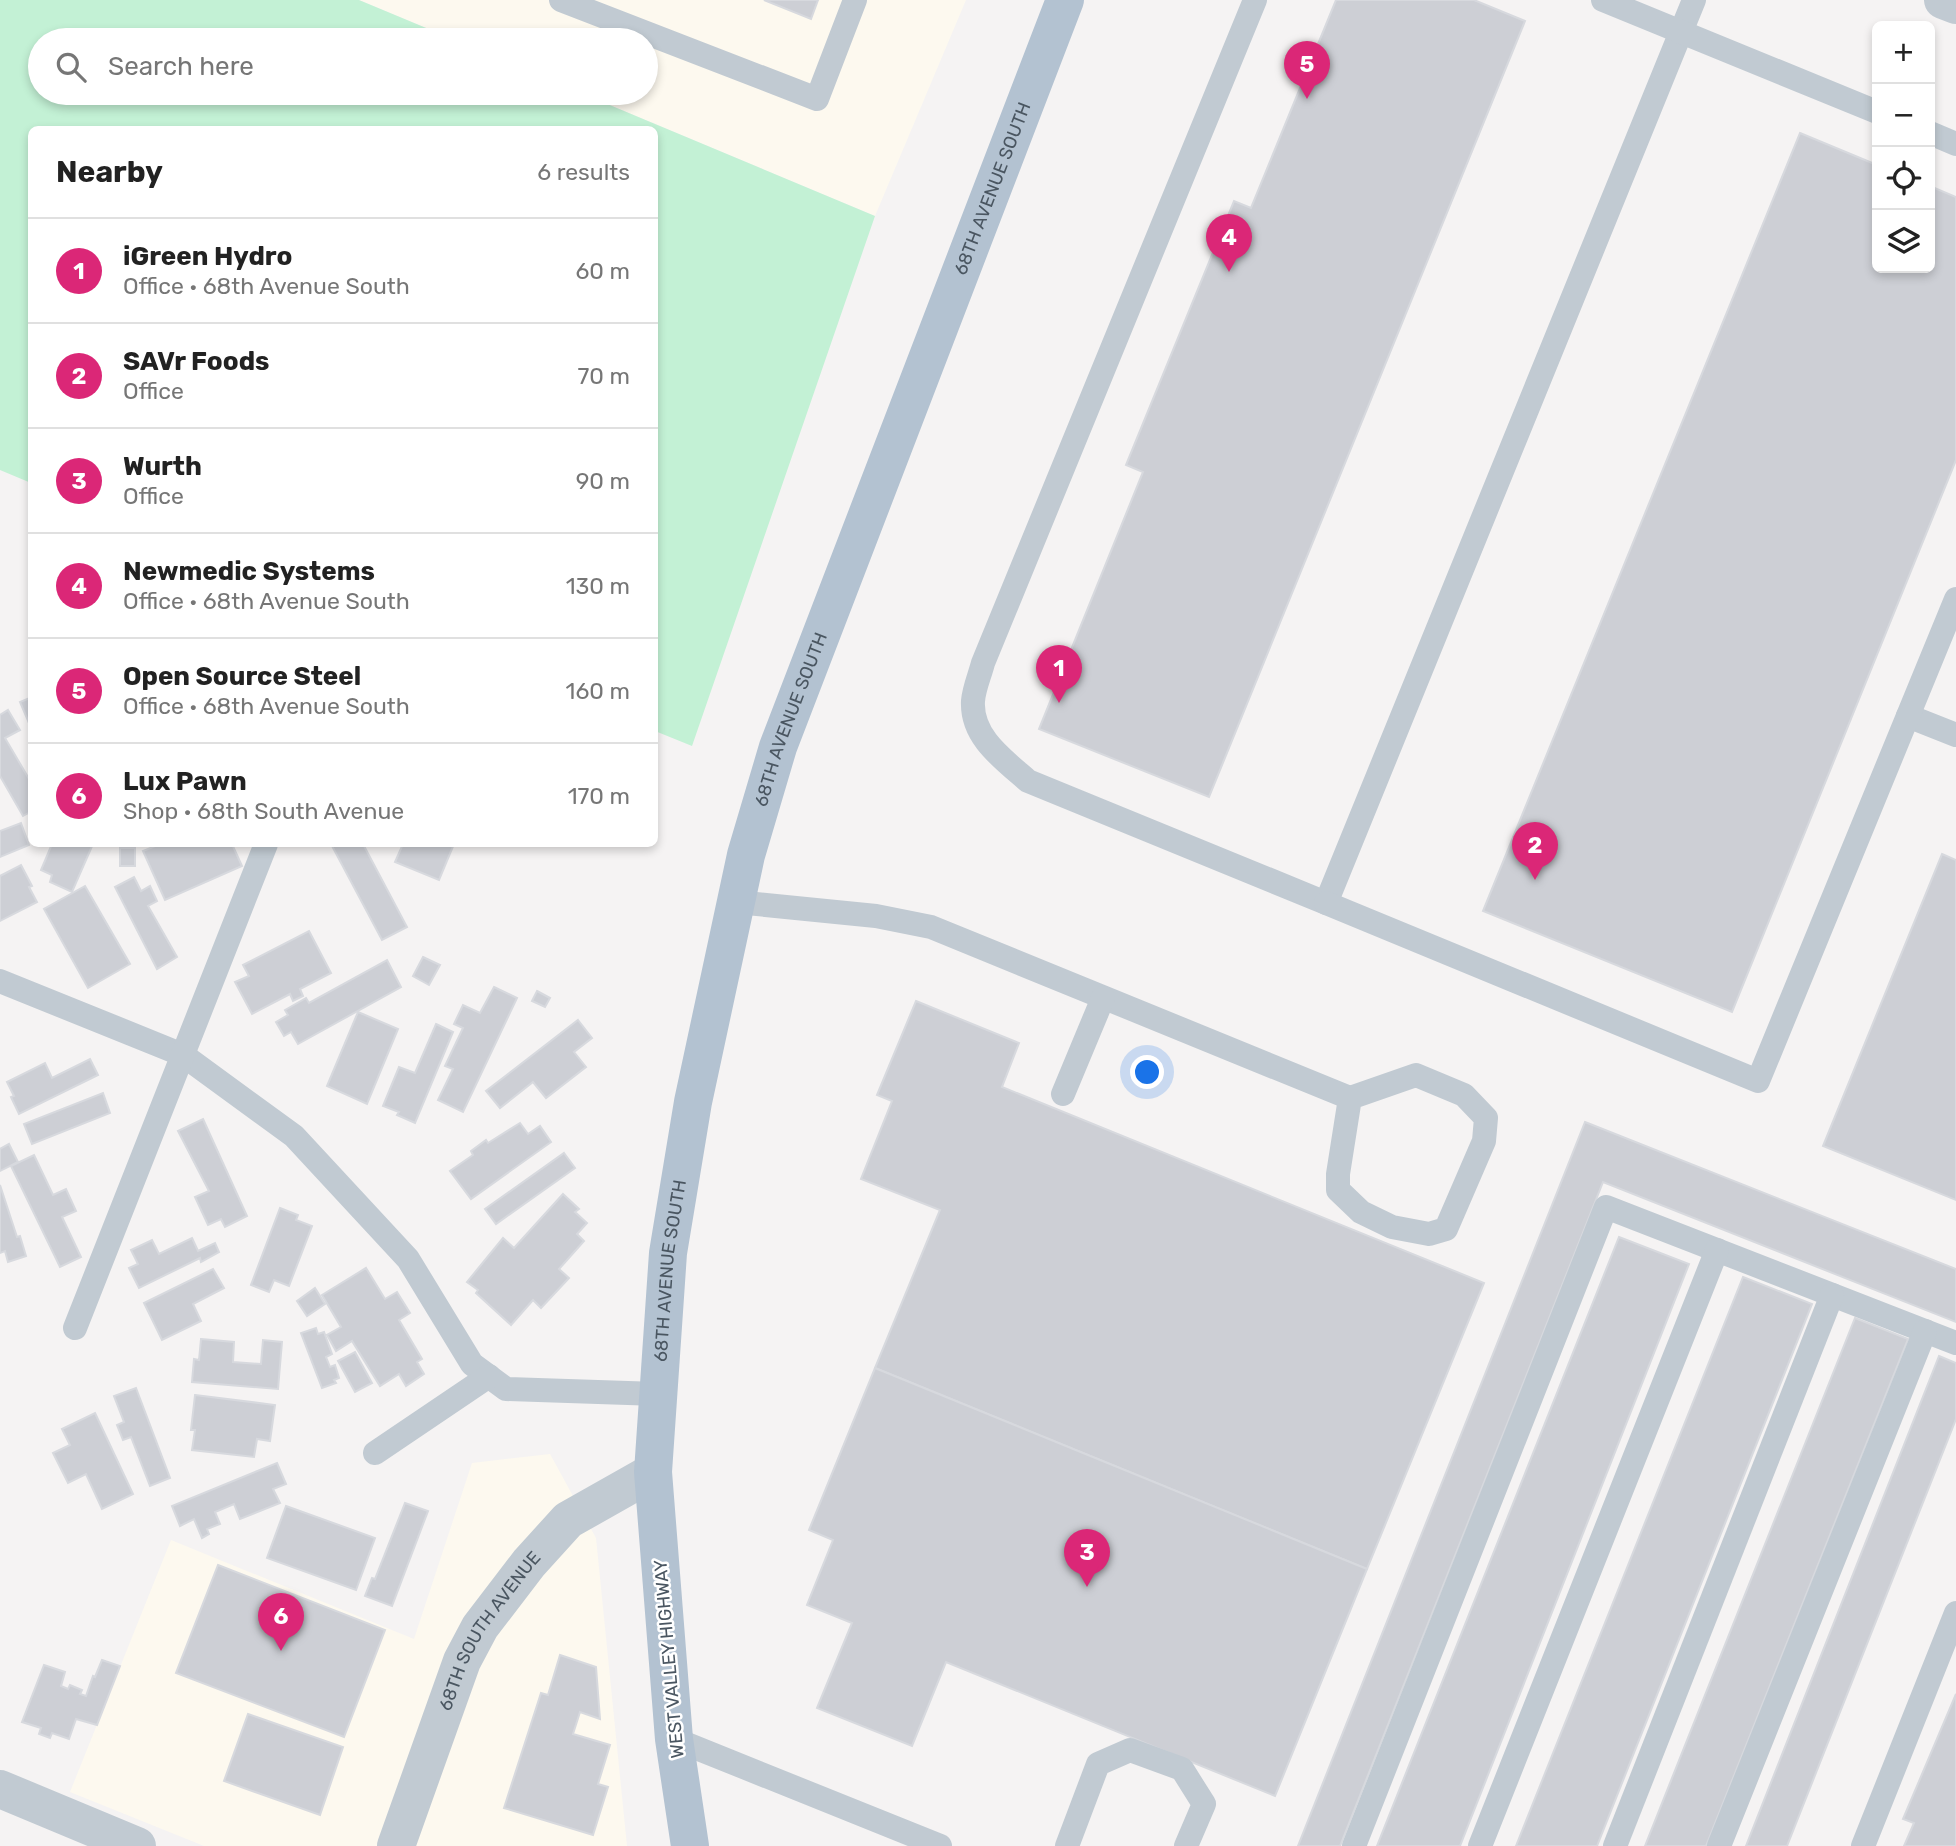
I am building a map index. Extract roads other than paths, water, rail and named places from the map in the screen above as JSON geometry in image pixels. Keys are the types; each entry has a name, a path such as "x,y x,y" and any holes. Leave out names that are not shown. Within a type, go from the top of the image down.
{"main road":[{"name":"68TH AVENUE SOUTH","path":"653,1472 668,1253 693,1102 746,855 778,747 1065,0"},
{"name":"WEST VALLEY HIGHWAY","path":"653,1472 674,1739 690,1846"}],"street":[{"path":"1943,0 1956,5"},
{"name":"68TH SOUTH AVENUE","path":"396,1846 462,1661 474,1636 529,1563 568,1520 653,1472"},
{"path":"0,1789 136,1846"}],"lane":[{"path":"561,0 633,28"},
{"path":"658,38 817,99 855,0"},
{"path":"1255,0 988,650 973,700 975,725 996,754 1028,781 1758,1081 1956,599"},
{"path":"1603,0 1872,110"},
{"path":"1326,903 1694,0"},
{"path":"1935,135 1956,144"},
{"path":"1908,716 1956,736"},
{"path":"75,1328 265,847"},
{"path":"736,902 876,916 931,927 1350,1098 1416,1075 1464,1095 1486,1118 1484,1141 1446,1229 1429,1234 1392,1227 1361,1212 1338,1190 1350,1098"},
{"path":"0,981 183,1055 294,1136 408,1259 472,1364 506,1389 658,1394"},
{"path":"1063,1094 1103,998"},
{"path":"1354,1846 1606,1207 1956,1343"},
{"path":"1480,1846 1717,1250"},
{"path":"1615,1846 1832,1295"},
{"path":"1719,1846 1925,1331"},
{"path":"374,1453 489,1376"},
{"path":"1863,1846 1956,1613"},
{"path":"674,1739 940,1846"},
{"path":"1067,1846 1098,1764 1130,1750 1182,1769 1204,1804 1186,1846"}],"place":[{"name":"Open Source Steel","path":"1307,99"},
{"name":"Newmedic Systems","path":"1229,272"},
{"name":"iGreen Hydro","path":"1059,703"},
{"name":"SAVr Foods","path":"1535,880"},
{"name":"Wurth","path":"1087,1587"},
{"name":"Lux Pawn","path":"281,1651"}]}
